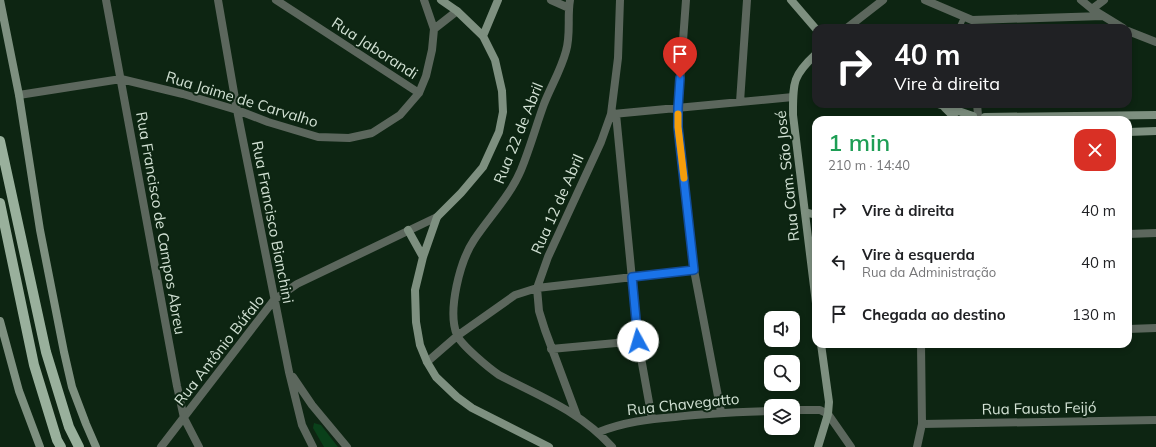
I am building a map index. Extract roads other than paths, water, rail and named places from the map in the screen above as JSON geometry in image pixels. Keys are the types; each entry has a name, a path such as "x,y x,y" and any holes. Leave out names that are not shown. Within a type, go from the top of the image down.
{"main road":[{"path":"0,0 18,95 40,230 64,352 72,387 96,447"},
{"path":"441,0 457,11 483,36 494,60 502,91 503,112 499,132 483,167 461,193 437,217 423,257 415,290 414,300 420,345 427,362 436,377 457,397 472,408 549,447"},
{"path":"483,36 498,0"},
{"path":"791,0 812,24"},
{"name":"Rua Cam. São José","path":"812,58 803,66 796,77 793,97 793,115 812,270"},
{"path":"943,108 952,116"},
{"path":"949,108 972,116"},
{"path":"1097,116 1156,115"},
{"path":"1132,132 1156,132"},
{"path":"0,141 46,352 69,427 79,447"},
{"path":"0,203 34,365 55,433 61,447"},
{"path":"805,212 812,214"},
{"path":"408,230 423,257"},
{"path":"0,321 19,392 40,447"},
{"path":"818,447 828,414 829,402 822,348"}],"street":[{"name":"Rua Francisco de Campos Abreu","path":"106,0 184,418 199,447"},
{"name":"Rua Francisco Bianchini","path":"218,0 237,110 289,372 302,425 312,447"},
{"name":"Rua Jaborandi","path":"276,0 419,93"},
{"name":"Rua Jaime de Carvalho","path":"18,95 121,80 183,94 237,110 268,122 318,138 348,138 372,133 387,125 400,115 419,93 426,76 432,50 434,29 424,0"},
{"path":"551,0 570,4"},
{"name":"Rua 12 de Abril","path":"577,416 551,349 540,311 537,288 548,257 614,114 620,0"},
{"path":"686,0 678,127 694,270 721,412"},
{"path":"740,102 747,0"},
{"path":"852,24 883,0"},
{"path":"925,0 935,2 970,22 1103,16"},
{"path":"1081,0 1092,10 1116,24"},
{"path":"1092,10 1104,0"},
{"name":"Rua 22 de Abril","path":"457,336 454,321 454,302 457,278 464,257 474,240 502,204 521,171 545,103 566,51 570,4"},
{"path":"434,29 457,11"},
{"path":"1132,33 1156,42"},
{"path":"652,419 638,341 614,114 793,97"},
{"name":"Rua Antônio Búfalo","path":"161,447 274,300 296,284 437,217"},
{"path":"1132,234 1156,233"},
{"path":"427,362 457,336 515,295 537,288 694,270"},
{"path":"1132,329 1156,328"},
{"path":"457,336 482,361 499,375 577,416 599,432 612,447"},
{"path":"551,349 638,341"},
{"path":"917,447 922,424 921,348"},
{"path":"289,372 312,405 347,447"},
{"name":"Rua Chavegatto","path":"599,432 613,427 652,419 721,412 764,410"},
{"path":"800,410 820,410 828,414 851,447"},
{"name":"Rua Fausto Feijó","path":"922,424 1156,420"}]}
